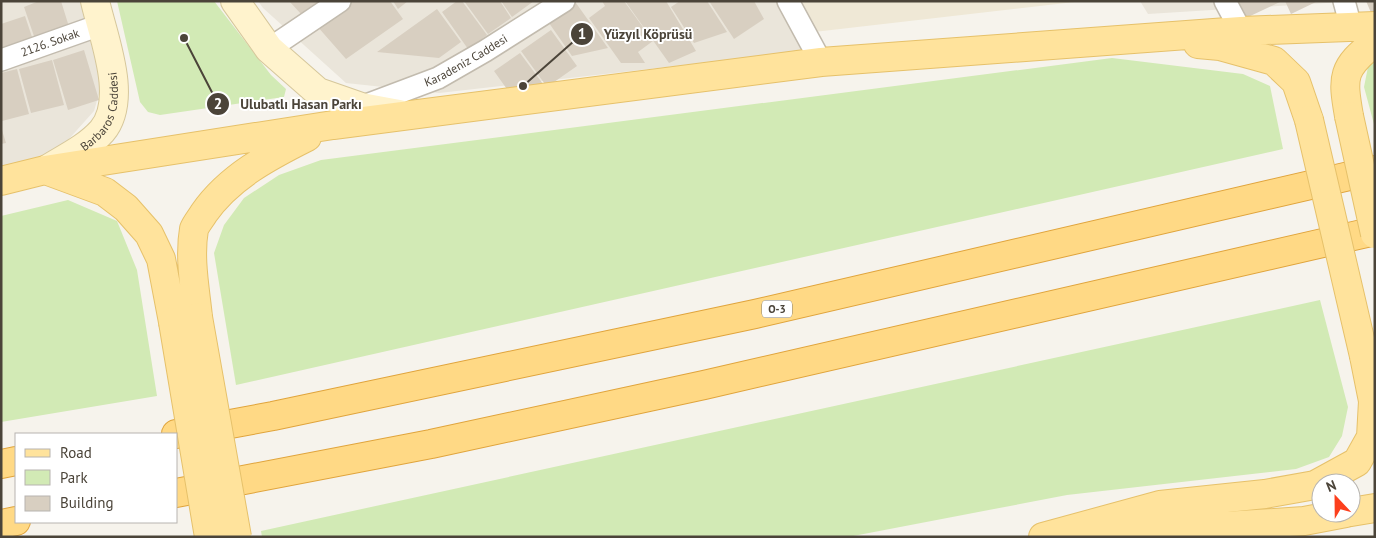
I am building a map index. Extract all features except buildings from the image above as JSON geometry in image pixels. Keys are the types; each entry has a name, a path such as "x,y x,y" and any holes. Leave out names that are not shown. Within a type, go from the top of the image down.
{"highway":[{"name":"O-3","path":"178,434 273,416 755,314 1375,170"},
{"path":"178,493 431,444 704,385 1375,232"},
{"path":"1,464 15,461"},
{"path":"1,524 15,521"}],"main road":[{"path":"235,1 269,49 318,92 361,107 408,116"},
{"name":"Barbaros Caddesi","path":"45,170 93,140 104,129 109,118 115,99 114,77 98,13"},
{"path":"1,181 45,170 333,125 821,62 1142,39 1357,18"},
{"path":"1043,537 1160,505 1265,494 1315,485 1357,462 1371,437 1373,401 1364,356 1309,120 1304,100 1296,82 1274,61 1220,46 1142,39"},
{"path":"1375,42 1359,54 1348,68 1344,89 1375,232"},
{"path":"209,537 185,319 192,266 194,227 210,205 238,176 274,154 333,125"},
{"path":"45,170 105,192 126,208 148,234 161,259 185,319 237,537"},
{"path":"1361,510 1375,508"},
{"path":"1053,537 1311,519"}],"street":[{"path":"269,49 340,1"},
{"name":"Karadeniz Caddesi","path":"361,107 438,78 564,1"},
{"path":"788,1 821,62"},
{"path":"1226,1 1241,30"},
{"name":"2126. Sokak","path":"1,60 98,13"}],"shaded area":[{"path":"1,1 84,1 101,87 94,111 51,159 1,171"},
{"path":"258,1 798,1 814,32 798,52 439,93 346,83 263,8"},
{"path":"798,1 1083,1 814,32"},
{"path":"1140,1 1358,1 1148,14"}],"green space":[{"path":"117,1 214,1 271,75 286,89 284,97 160,115 148,112 140,102"},
{"path":"1375,57 1375,128 1364,87 1369,62"},
{"path":"1112,58 1243,74 1270,86 1283,149 236,385 214,253 224,225 244,198 279,175 321,160"},
{"path":"68,200 117,221 137,270 157,396 1,422 1,216"},
{"path":"1320,300 1348,407 1342,436 1329,457 1296,469 1067,495 848,537 262,537 261,531"}],"place":[{"name":"Ulubatlı Hasan Parkı","path":"184,38"},
{"name":"Yüzyıl Köprüsü","path":"523,86"}]}
